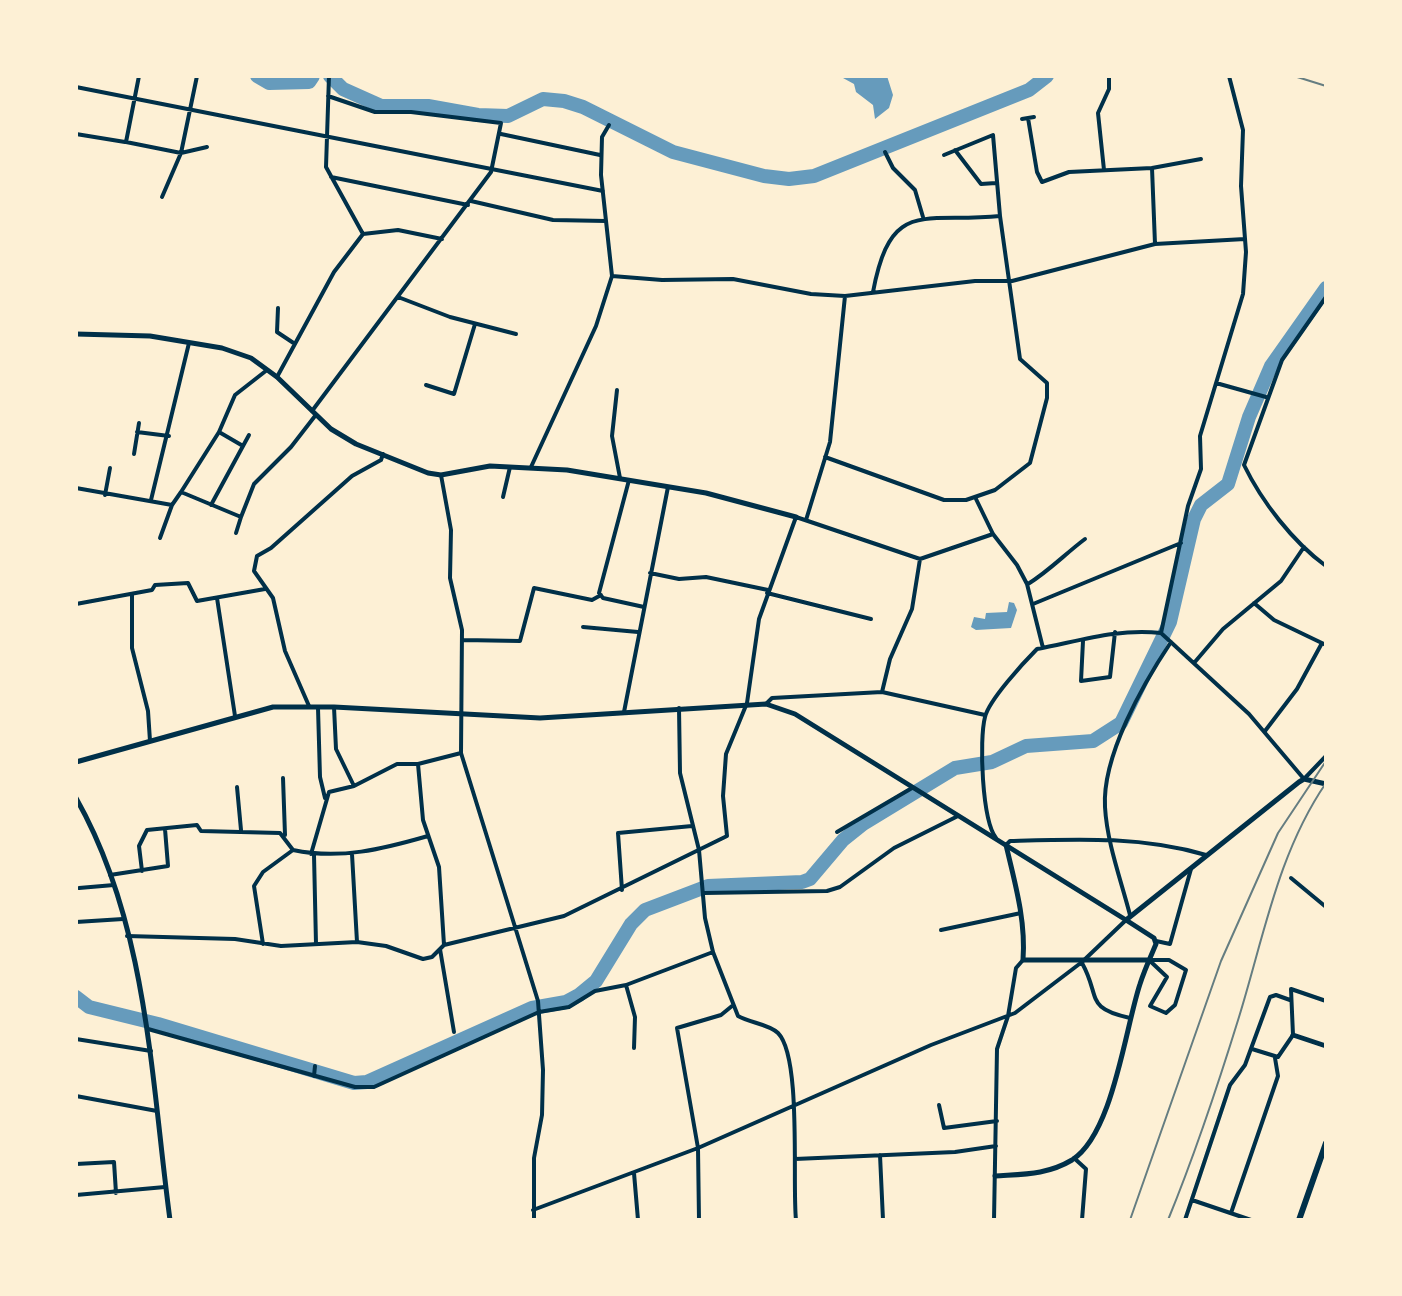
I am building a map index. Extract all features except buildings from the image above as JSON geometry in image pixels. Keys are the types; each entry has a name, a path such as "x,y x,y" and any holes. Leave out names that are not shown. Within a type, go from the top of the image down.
{"main road":[{"path":"1299,1220 1326,1143"}],"street":[{"path":"126,142 139,76"},
{"path":"162,197 181,153 197,76"},
{"path":"329,76 326,167 363,234"},
{"path":"1104,170 1098,113 1109,89 1109,76"},
{"path":"1162,633 1201,469 1200,436 1241,302 1245,239 1241,186 1243,130 1229,76"},
{"path":"76,87 603,191"},
{"path":"236,533 254,484 291,447 398,297 470,203 492,169 501,134 501,123 411,112 375,112 328,96"},
{"path":"1028,118 1037,172 1042,182 1069,172 1152,168 1201,159"},
{"path":"531,468 596,326 612,276 601,155 602,137 609,125"},
{"path":"76,134 181,153 207,147"},
{"path":"501,134 601,155"},
{"path":"825,457 944,500 976,498 995,490 1030,463 1049,390 1042,378 1020,359 1012,281 1000,216 993,135 944,155"},
{"path":"955,150 981,184 997,183"},
{"path":"885,152 893,168 915,190 923,217"},
{"path":"1152,168 1155,244"},
{"path":"331,177 553,220 606,221"},
{"path":"873,292 877,271 895,233 906,222 923,217 953,221 1000,216"},
{"path":"277,377 334,272 363,234 398,230 442,239"},
{"path":"612,276 662,280 733,279 811,294 845,296 975,281 1012,281 1155,244 1245,239"},
{"path":"806,520 830,442 845,296"},
{"path":"398,297 475,324 516,334"},
{"path":"1326,297 1291,344 1266,397 1244,465 1256,489 1326,566"},
{"path":"278,308 277,332 295,344"},
{"path":"426,385 454,394 475,324"},
{"path":"76,334 150,336 236,353 268,370 313,414 356,444 441,475 490,466 620,478 796,517 920,559 993,534"},
{"path":"151,500 190,342"},
{"path":"160,538 172,505 219,432 235,395 268,370"},
{"path":"1216,383 1266,397"},
{"path":"617,390 612,436 620,478"},
{"path":"134,454 139,423"},
{"path":"137,432 169,436"},
{"path":"219,432 243,446"},
{"path":"211,505 249,435"},
{"path":"309,706 285,651 273,598 254,571 257,556 271,548 352,476 381,460 383,454"},
{"path":"503,497 510,467"},
{"path":"105,495 110,468"},
{"path":"441,475 451,530 450,578 463,640 461,753 538,1001 543,1070 542,1115 534,1158 534,1220"},
{"path":"601,595 629,480"},
{"path":"624,712 668,487"},
{"path":"76,488 172,505"},
{"path":"181,492 241,517"},
{"path":"976,498 993,534 1027,584 1043,648"},
{"path":"127,936 235,939 263,944 357,942 386,946 423,959 442,947 564,916 727,836 723,796 726,754 747,703 759,619 796,517"},
{"path":"1027,584 1049,571 1054,561 1085,539"},
{"path":"1033,604 1181,543"},
{"path":"1194,663 1223,629 1294,567 1305,546"},
{"path":"882,692 890,659 912,609 920,559"},
{"path":"650,573 679,579 706,577 871,619"},
{"path":"76,604 132,595 152,590 155,585 188,583 197,601 265,589"},
{"path":"463,640 520,641 534,588 592,600 601,595 644,607"},
{"path":"132,595 132,648 148,711 150,741"},
{"path":"217,598 235,716"},
{"path":"1254,603 1274,620 1324,644 1297,689 1265,731"},
{"path":"583,627 638,632"},
{"path":"1083,641 1081,681 1110,677 1115,631"},
{"path":"998,840 986,818 985,715 1024,662 1043,648 1115,631 1162,633 1265,731 1304,779 1326,784"},
{"path":"1128,918 1109,838 1106,785 1113,754 1155,666 1171,642"},
{"path":"766,704 772,698 882,692 985,715"},
{"path":"76,762 265,708 318,706 540,718 766,704 795,714 1128,918 1156,941 1170,944 1172,941 1191,867"},
{"path":"318,706 320,777 325,800"},
{"path":"334,707 336,749 354,786"},
{"path":"679,708 680,773 699,850 713,952 732,1006 746,1020 780,1035 796,1107 796,1220"},
{"path":"316,944 312,854 329,792 354,786 397,764 418,764 461,753"},
{"path":"533,1210 698,1148 931,1045 1008,1016 1082,962 1128,918 1304,779 1326,756"},
{"path":"418,764 428,836 439,867 442,947 454,1032"},
{"path":"283,778 285,837"},
{"path":"237,787 241,830"},
{"path":"837,832 913,788"},
{"path":"76,798 114,885 147,1017 170,1220"},
{"path":"76,813 84,812"},
{"path":"704,892 827,891 840,887 894,848 958,816"},
{"path":"142,871 139,846 147,830 197,825 201,831 280,833 293,850 312,854 352,854 428,836"},
{"path":"622,890 618,833 692,826"},
{"path":"110,875 168,866 165,829"},
{"path":"1006,845 1010,841 1109,838 1172,845 1206,855"},
{"path":"994,1220 997,1049 1008,1016 1016,968 1023,960 1021,913 1006,845"},
{"path":"263,944 254,886 263,872 293,850"},
{"path":"352,854 357,942"},
{"path":"1291,878 1326,907"},
{"path":"79,888 114,885"},
{"path":"941,930 1021,913"},
{"path":"76,922 123,919"},
{"path":"995,1176 1046,1173 1074,1158 1088,1144 1101,1120 1156,941"},
{"path":"148,1027 355,1087 374,1087 539,1011 569,1007 595,991 626,985 713,952"},
{"path":"1023,960 1173,962 1184,967 1186,972 1175,1005 1163,1013 1150,1004 1163,988 1173,962"},
{"path":"1149,960 1166,974"},
{"path":"1082,962 1099,1007 1109,1014 1130,1018"},
{"path":"626,985 635,1017 634,1048"},
{"path":"1231,1213 1278,1076 1275,1058 1293,1035 1291,989 1326,1001"},
{"path":"1185,1220 1230,1085 1252,1049 1271,996 1290,1000"},
{"path":"699,1220 698,1148 677,1028 721,1015 732,1006"},
{"path":"1293,1035 1326,1046"},
{"path":"76,1039 151,1051"},
{"path":"1252,1049 1275,1058"},
{"path":"314,1076 315,1066"},
{"path":"76,1096 157,1111"},
{"path":"939,1105 944,1128 997,1121"},
{"path":"794,1159 955,1152 996,1146"},
{"path":"880,1155 883,1220"},
{"path":"1074,1158 1086,1169 1082,1220"},
{"path":"76,1164 114,1162 116,1193"},
{"path":"634,1173 638,1220"},
{"path":"76,1195 166,1187"},
{"path":"1192,1200 1251,1220"}],"water":[{"path":"887,76 893,95 889,108 875,119 873,105 856,92 854,84 843,78"},
{"path":"1009,602 1014,603 1017,610 1011,628 976,630 971,627 974,617 985,619 986,613 1007,612"}],"waterway":[{"path":"257,76 269,83 309,82 313,76"},
{"path":"330,76 343,89 381,106 428,106 478,115 508,116 543,99 564,101 583,107 673,152 764,176 789,179 814,176 1029,90 1047,76"},
{"path":"76,997 89,1007 158,1024 354,1083 367,1082 532,1008 566,1002 579,995 596,981 631,924 645,910 708,886 802,882 810,879 843,840 863,824 955,768 992,762 1026,746 1093,741 1121,723 1170,622 1194,519 1201,505 1228,484 1249,417 1271,366 1326,288"}],"railway":[{"path":"1294,76 1326,86"},
{"path":"1130,1220 1221,961 1278,833 1326,761"},
{"path":"1168,1220 1223,1068 1284,866 1326,783"}]}
